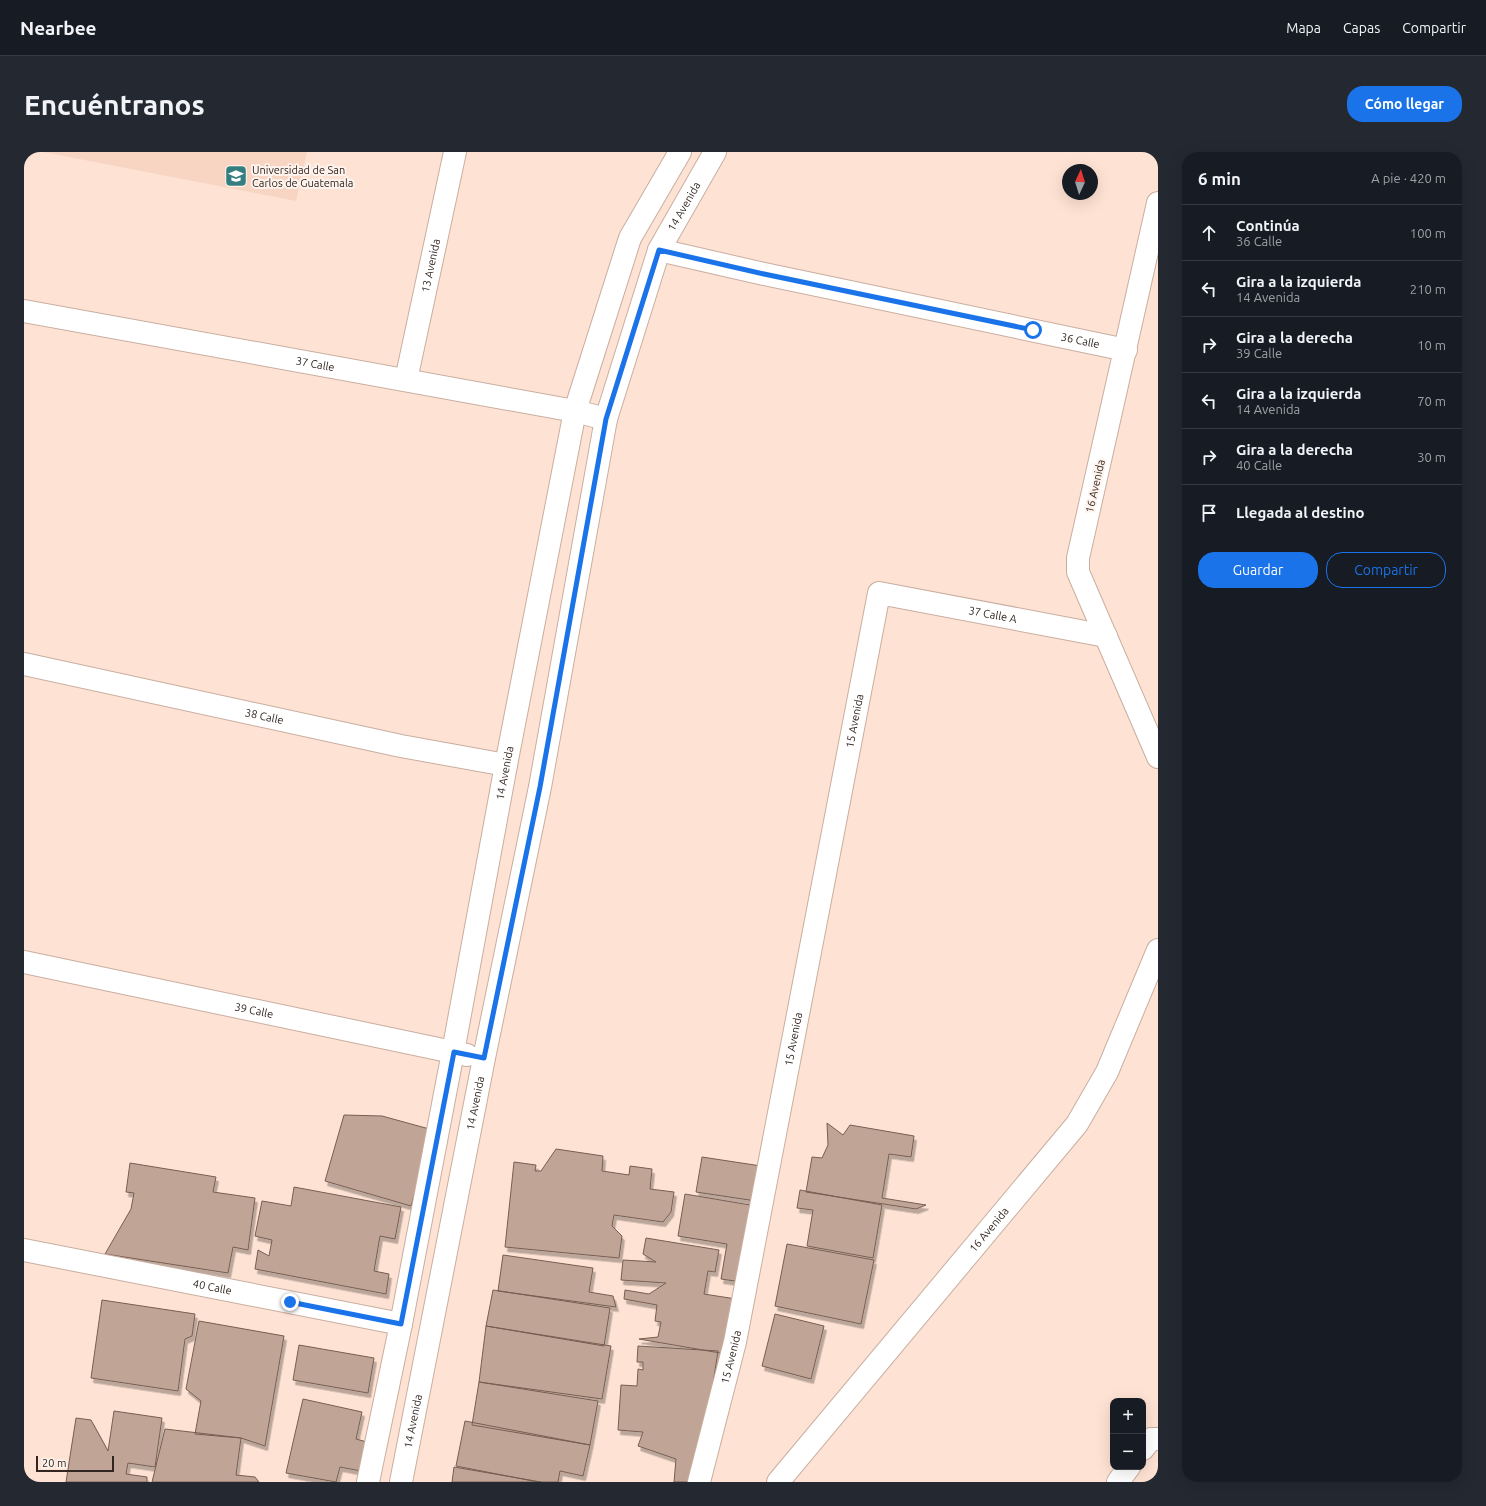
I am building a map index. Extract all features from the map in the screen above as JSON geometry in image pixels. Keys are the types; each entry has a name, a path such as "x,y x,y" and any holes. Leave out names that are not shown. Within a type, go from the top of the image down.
{"street":[{"name":"13 Avenida","path":"406,380 455,152"},
{"name":"14 Avenida","path":"368,1482 401,1324 454,1052 506,765 575,411 630,238 680,152"},
{"name":"14 Avenida","path":"401,1482 484,1058 540,787 606,419 659,250 714,152"},
{"name":"16 Avenida","path":"1158,203 1078,558 1078,572 1158,757"},
{"name":"36 Calle","path":"659,250 764,274 1126,350"},
{"name":"37 Calle","path":"24,311 575,411 606,419"},
{"name":"37 Calle A","path":"879,593 1106,636"},
{"name":"15 Avenida","path":"699,1482 735,1342 879,593"},
{"name":"38 Calle","path":"24,664 401,746 506,765"},
{"name":"16 Avenida","path":"778,1482 1077,1124 1107,1072 1142,993 1158,950"},
{"name":"39 Calle","path":"24,962 484,1058"},
{"name":"40 Calle","path":"24,1250 401,1324"},
{"path":"1146,1445 1151,1439 1158,1438"},
{"path":"1118,1482 1126,1470"}],"shaded area":[{"name":"Universidad de San Carlos de Guatemala","path":"43,152 307,152 296,201"}],"building":[{"path":"344,1115 382,1116 433,1130 411,1206 325,1181"},
{"path":"827,1123 843,1135 850,1125 914,1136 911,1157 889,1154 882,1198 926,1205 916,1209 806,1192 812,1157 822,1158 828,1145"},
{"path":"556,1149 603,1156 602,1171 629,1175 630,1166 652,1169 650,1189 674,1192 671,1212 663,1222 614,1215 612,1226 622,1236 619,1258 505,1247 514,1162 536,1165 535,1171 541,1171"},
{"path":"702,1157 761,1166 756,1201 696,1192"},
{"path":"130,1163 216,1177 213,1192 255,1198 248,1250 233,1247 228,1273 105,1254 131,1209 134,1193 126,1192"},
{"path":"294,1187 401,1207 395,1239 380,1236 374,1271 389,1274 386,1294 255,1269 258,1250 269,1256 272,1240 255,1236 262,1201 291,1206"},
{"path":"800,1190 882,1205 873,1258 807,1246 813,1210 797,1208"},
{"path":"685,1194 756,1206 742,1282 721,1279 727,1244 678,1236"},
{"path":"646,1238 719,1250 715,1272 708,1271 704,1294 736,1299 726,1354 639,1339 658,1337 661,1322 655,1321 657,1305 624,1299 625,1290 649,1294 666,1283 621,1280 623,1260 656,1262 643,1254"},
{"path":"787,1244 874,1260 861,1324 775,1306"},
{"path":"503,1255 593,1268 589,1292 613,1296 616,1307 498,1291"},
{"path":"493,1290 610,1308 604,1346 486,1326"},
{"path":"102,1300 195,1314 192,1336 185,1339 178,1391 91,1378"},
{"path":"775,1314 824,1326 811,1379 762,1366"},
{"path":"199,1321 284,1336 265,1446 241,1438 195,1434 201,1401 186,1389"},
{"path":"486,1326 611,1346 602,1399 479,1382"},
{"path":"299,1345 374,1358 368,1393 293,1380"},
{"path":"638,1346 718,1351 698,1482 674,1482 676,1459 638,1446 643,1432 618,1430 621,1385 637,1386 638,1369 643,1370 643,1362 637,1362"},
{"path":"479,1382 598,1401 590,1445 472,1425"},
{"path":"303,1399 362,1412 356,1439 367,1442 361,1471 340,1467 336,1482 286,1473"},
{"path":"114,1411 162,1418 155,1467 128,1463 126,1474 147,1477 147,1482 66,1482 76,1418 91,1420 108,1451"},
{"path":"465,1421 590,1445 583,1476 560,1471 558,1482 538,1482 456,1466"},
{"path":"165,1429 241,1438 236,1475 255,1477 259,1482 152,1482"},
{"path":"454,1467 541,1482 452,1482"}],"place":[{"name":"Universidad de San Carlos de Guatemala","path":"236,176"}],"route":[{"path":"290,1302 401,1324 454,1052 484,1058 540,787 606,419 659,250 764,274 1033,330"}]}
